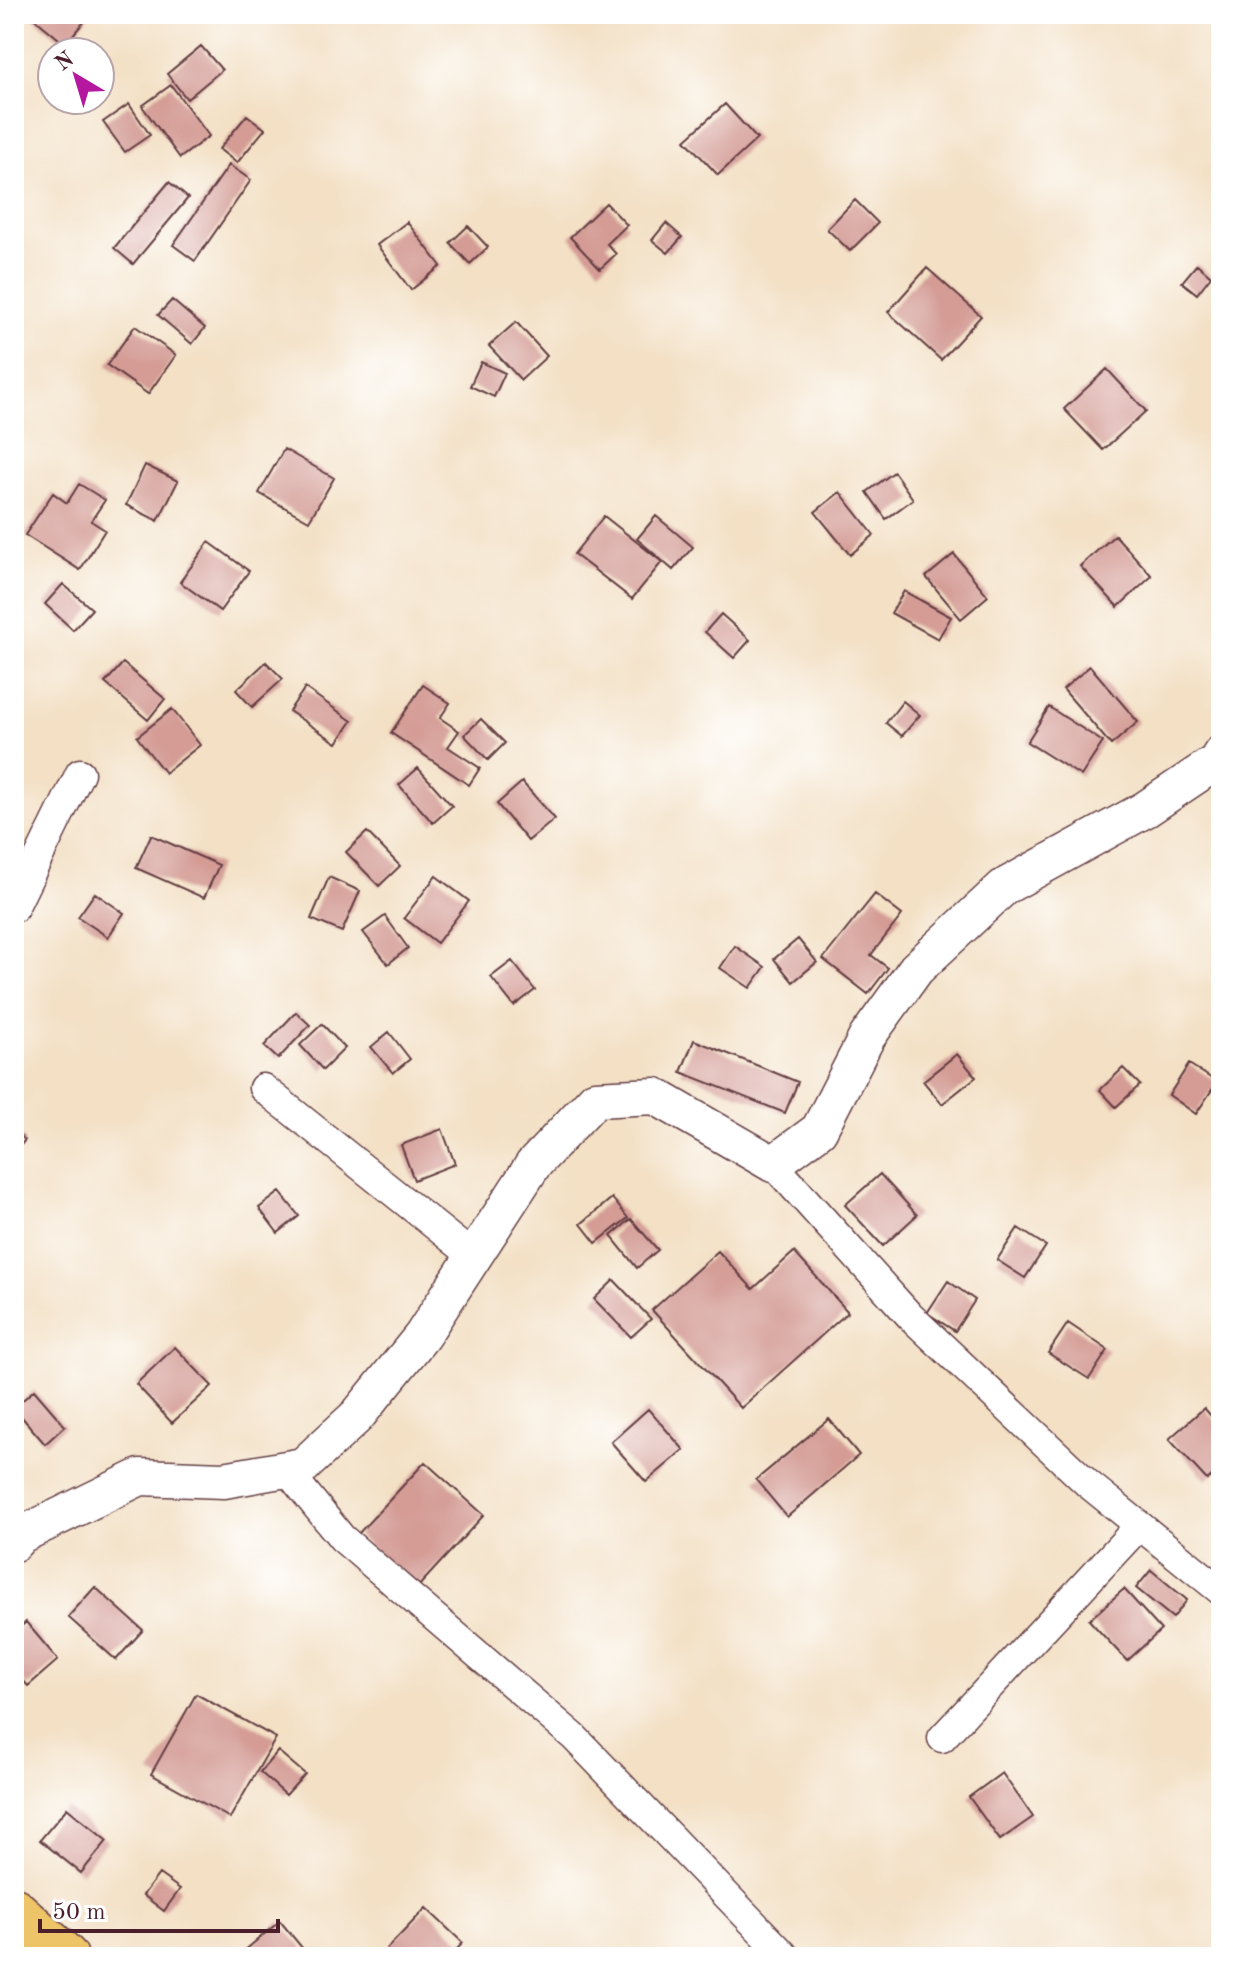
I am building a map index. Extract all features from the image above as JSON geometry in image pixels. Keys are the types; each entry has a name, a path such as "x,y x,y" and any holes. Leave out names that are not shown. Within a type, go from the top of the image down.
{"main road":[{"path":"14,1910 66,1957"}],"street":[{"path":"773,1164 819,1130 867,1037 916,969 1004,887 1146,809 1216,762 1221,754"},
{"path":"14,908 80,773"},
{"path":"263,1088 473,1256"},
{"path":"14,1543 21,1535 140,1477 224,1480 303,1466 357,1416 422,1336 533,1165 595,1099 655,1096 773,1164 910,1316 1138,1527 1221,1591"},
{"path":"286,1469 342,1538 574,1737 786,1957"},
{"path":"942,1738 1138,1527"}],"building":[{"path":"29,14 91,14 72,36 55,36"},
{"path":"609,14 635,14 619,26"},
{"path":"1206,14 1221,14 1221,31"},
{"path":"201,46 222,70 187,99 167,74"},
{"path":"171,85 209,136 180,158 142,106"},
{"path":"129,104 150,135 125,152 103,122 116,116"},
{"path":"725,104 757,139 718,175 685,140"},
{"path":"247,115 265,129 237,163 219,149"},
{"path":"229,165 251,180 195,261 173,245"},
{"path":"169,182 188,198 133,264 114,248"},
{"path":"855,200 878,223 850,251 827,229"},
{"path":"606,203 627,225 607,244 616,254 600,269 570,237"},
{"path":"407,222 441,266 411,290 377,245"},
{"path":"666,223 682,237 668,253 652,240"},
{"path":"468,226 488,247 470,264 450,243"},
{"path":"1197,264 1211,276 1197,294 1182,282"},
{"path":"927,268 981,316 941,360 888,312"},
{"path":"172,300 205,328 192,344 158,315"},
{"path":"516,322 547,356 521,380 489,346"},
{"path":"135,326 176,355 148,394 107,365"},
{"path":"481,362 505,373 494,397 470,386"},
{"path":"1107,369 1146,411 1103,450 1064,409"},
{"path":"284,449 334,478 309,521 259,493"},
{"path":"145,465 178,481 158,521 126,505"},
{"path":"894,472 913,499 886,519 867,492"},
{"path":"79,484 105,500 91,521 105,530 80,570 25,535 53,493 67,503"},
{"path":"840,492 874,535 850,555 815,512"},
{"path":"604,516 662,562 632,599 574,554"},
{"path":"656,516 693,547 673,570 637,539"},
{"path":"1115,535 1152,576 1118,607 1080,566"},
{"path":"209,542 249,571 220,611 180,582"},
{"path":"954,554 988,596 961,619 926,577"},
{"path":"63,584 92,609 73,630 45,604"},
{"path":"904,591 951,617 938,639 891,613"},
{"path":"721,614 750,640 734,658 705,632"},
{"path":"266,662 283,679 252,707 236,690"},
{"path":"123,663 165,699 148,720 105,683"},
{"path":"1090,666 1138,722 1111,745 1063,689"},
{"path":"423,685 450,703 440,718 459,731 448,747 480,768 469,785 391,733"},
{"path":"305,688 352,721 337,743 289,711"},
{"path":"903,701 920,715 902,736 886,723"},
{"path":"1049,707 1103,742 1081,776 1027,742"},
{"path":"172,709 200,745 165,773 137,737"},
{"path":"481,719 505,743 488,760 464,735"},
{"path":"418,768 452,806 433,823 399,785"},
{"path":"522,782 555,819 528,841 497,804"},
{"path":"367,832 400,866 379,886 346,852"},
{"path":"151,835 219,865 204,898 136,868"},
{"path":"436,876 469,901 437,943 404,918"},
{"path":"329,877 360,891 342,932 311,919"},
{"path":"95,893 124,913 108,937 78,917"},
{"path":"875,894 902,915 871,955 888,968 868,994 823,959"},
{"path":"385,916 408,948 388,964 363,932"},
{"path":"798,939 817,962 793,982 774,959"},
{"path":"735,946 765,967 750,988 720,968"},
{"path":"512,961 535,990 514,1006 491,977"},
{"path":"296,1012 310,1025 278,1059 264,1046"},
{"path":"322,1024 345,1048 323,1070 300,1045"},
{"path":"389,1032 410,1059 393,1073 371,1047"},
{"path":"694,1040 798,1082 785,1113 681,1072"},
{"path":"957,1054 976,1077 942,1104 923,1081"},
{"path":"1189,1064 1217,1082 1196,1114 1169,1095"},
{"path":"1123,1068 1140,1085 1116,1107 1100,1090"},
{"path":"442,1129 455,1164 414,1180 401,1145"},
{"path":"14,1130 25,1140 14,1153"},
{"path":"880,1174 917,1215 883,1246 845,1205"},
{"path":"280,1192 299,1216 278,1233 259,1208"},
{"path":"612,1198 628,1218 596,1243 581,1224"},
{"path":"631,1219 658,1250 637,1268 611,1236"},
{"path":"1018,1228 1046,1246 1025,1278 997,1260"},
{"path":"718,1251 753,1289 794,1252 848,1312 741,1408 652,1310"},
{"path":"614,1280 651,1319 631,1337 594,1299"},
{"path":"948,1281 975,1300 955,1331 927,1313"},
{"path":"1068,1323 1108,1350 1089,1379 1048,1353"},
{"path":"175,1347 212,1386 172,1423 136,1384"},
{"path":"34,1390 65,1426 45,1444 14,1408"},
{"path":"1204,1408 1221,1427 1221,1468 1207,1480 1169,1439"},
{"path":"648,1409 684,1450 646,1482 611,1442"},
{"path":"829,1419 859,1455 787,1517 756,1480"},
{"path":"425,1462 484,1515 416,1589 357,1535"},
{"path":"1151,1570 1187,1600 1173,1618 1136,1588"},
{"path":"95,1587 143,1630 116,1660 68,1617"},
{"path":"1124,1589 1161,1630 1127,1661 1089,1620"},
{"path":"26,1622 58,1660 28,1686 14,1670 14,1633"},
{"path":"196,1694 276,1738 230,1818 151,1774"},
{"path":"278,1751 305,1774 286,1795 260,1772"},
{"path":"1002,1773 1033,1817 1000,1840 969,1797"},
{"path":"67,1808 107,1841 81,1873 40,1840"},
{"path":"159,1874 180,1889 164,1911 143,1895"},
{"path":"426,1908 463,1943 449,1957 379,1957"},
{"path":"280,1921 308,1955 237,1957"}]}
